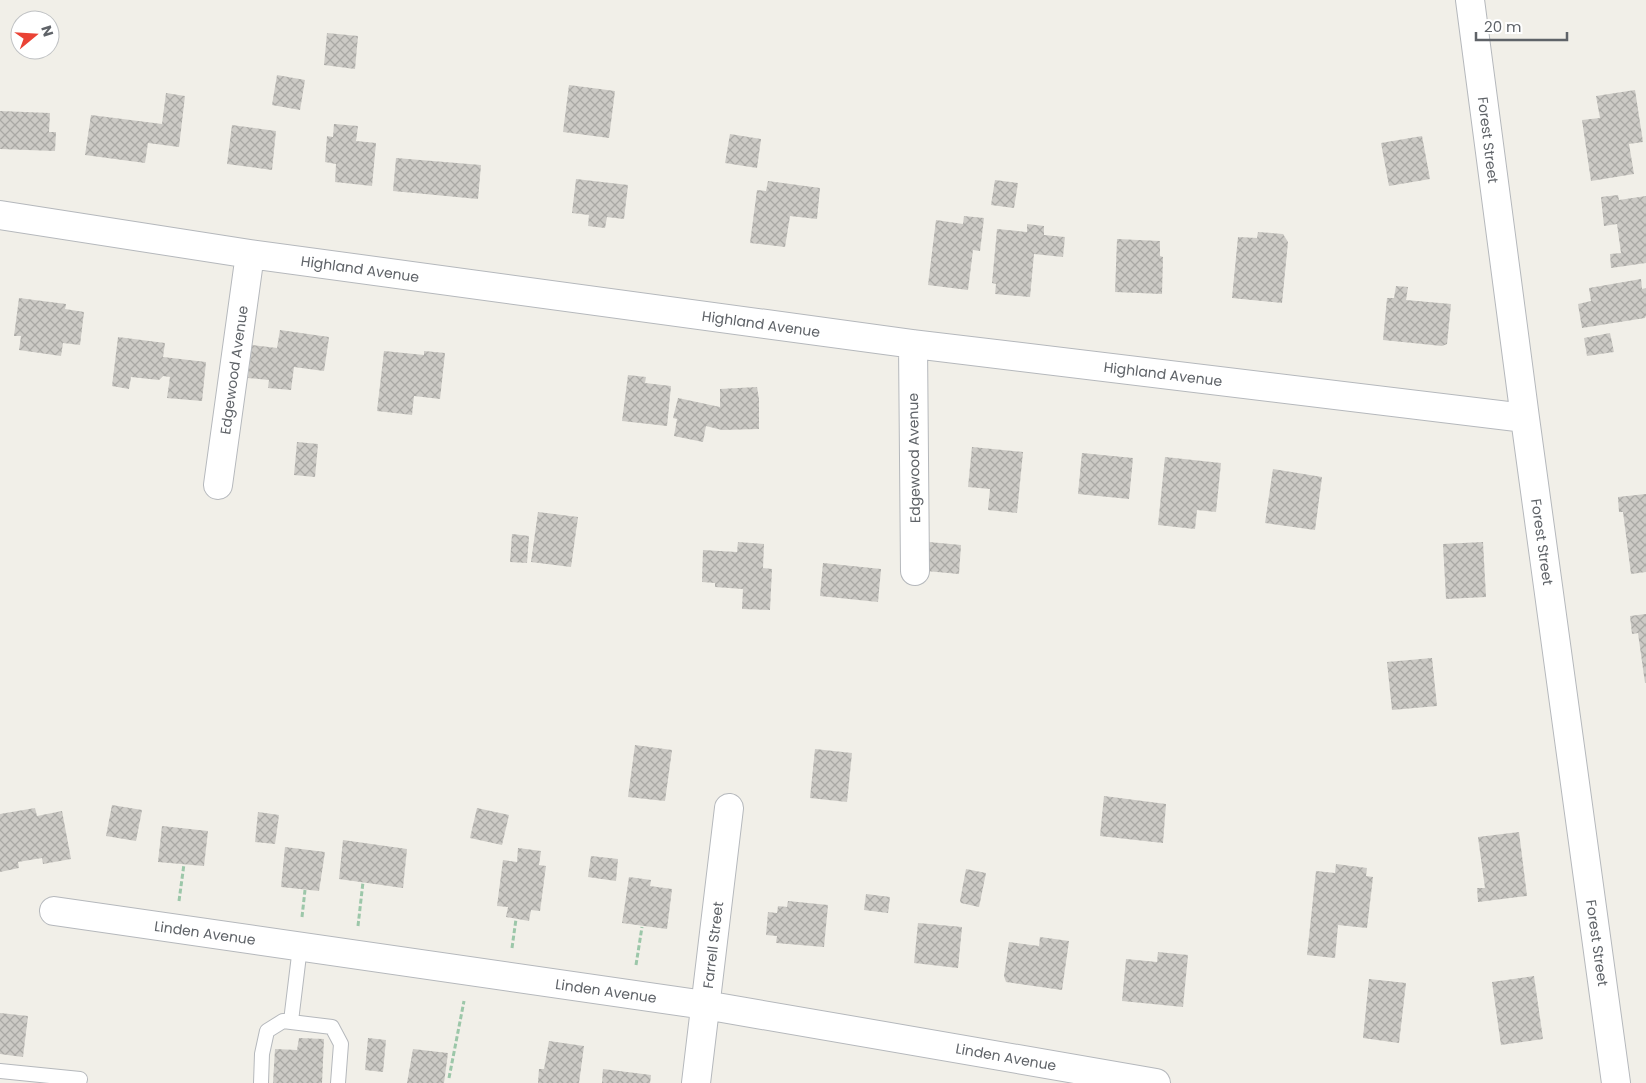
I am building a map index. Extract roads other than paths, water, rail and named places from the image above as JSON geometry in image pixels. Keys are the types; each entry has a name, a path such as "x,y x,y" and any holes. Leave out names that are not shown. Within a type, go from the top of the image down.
{"street":[{"name":"Forest Street","path":"1470,0 1616,1083"},
{"name":"Highland Avenue","path":"0,215 250,254 913,344 1525,418"},
{"name":"Edgewood Avenue","path":"218,485 250,254"},
{"name":"Edgewood Avenue","path":"913,344 915,571"},
{"name":"Farrell Street","path":"696,1083 729,808"},
{"name":"Linden Avenue","path":"54,912 705,1005 1156,1083"}],"lane":[{"path":"291,1021 300,947"},
{"path":"261,1083 262,1054 267,1031 283,1021 332,1027 341,1044 338,1083"},
{"path":"0,1070 80,1079 79,1083"}]}
